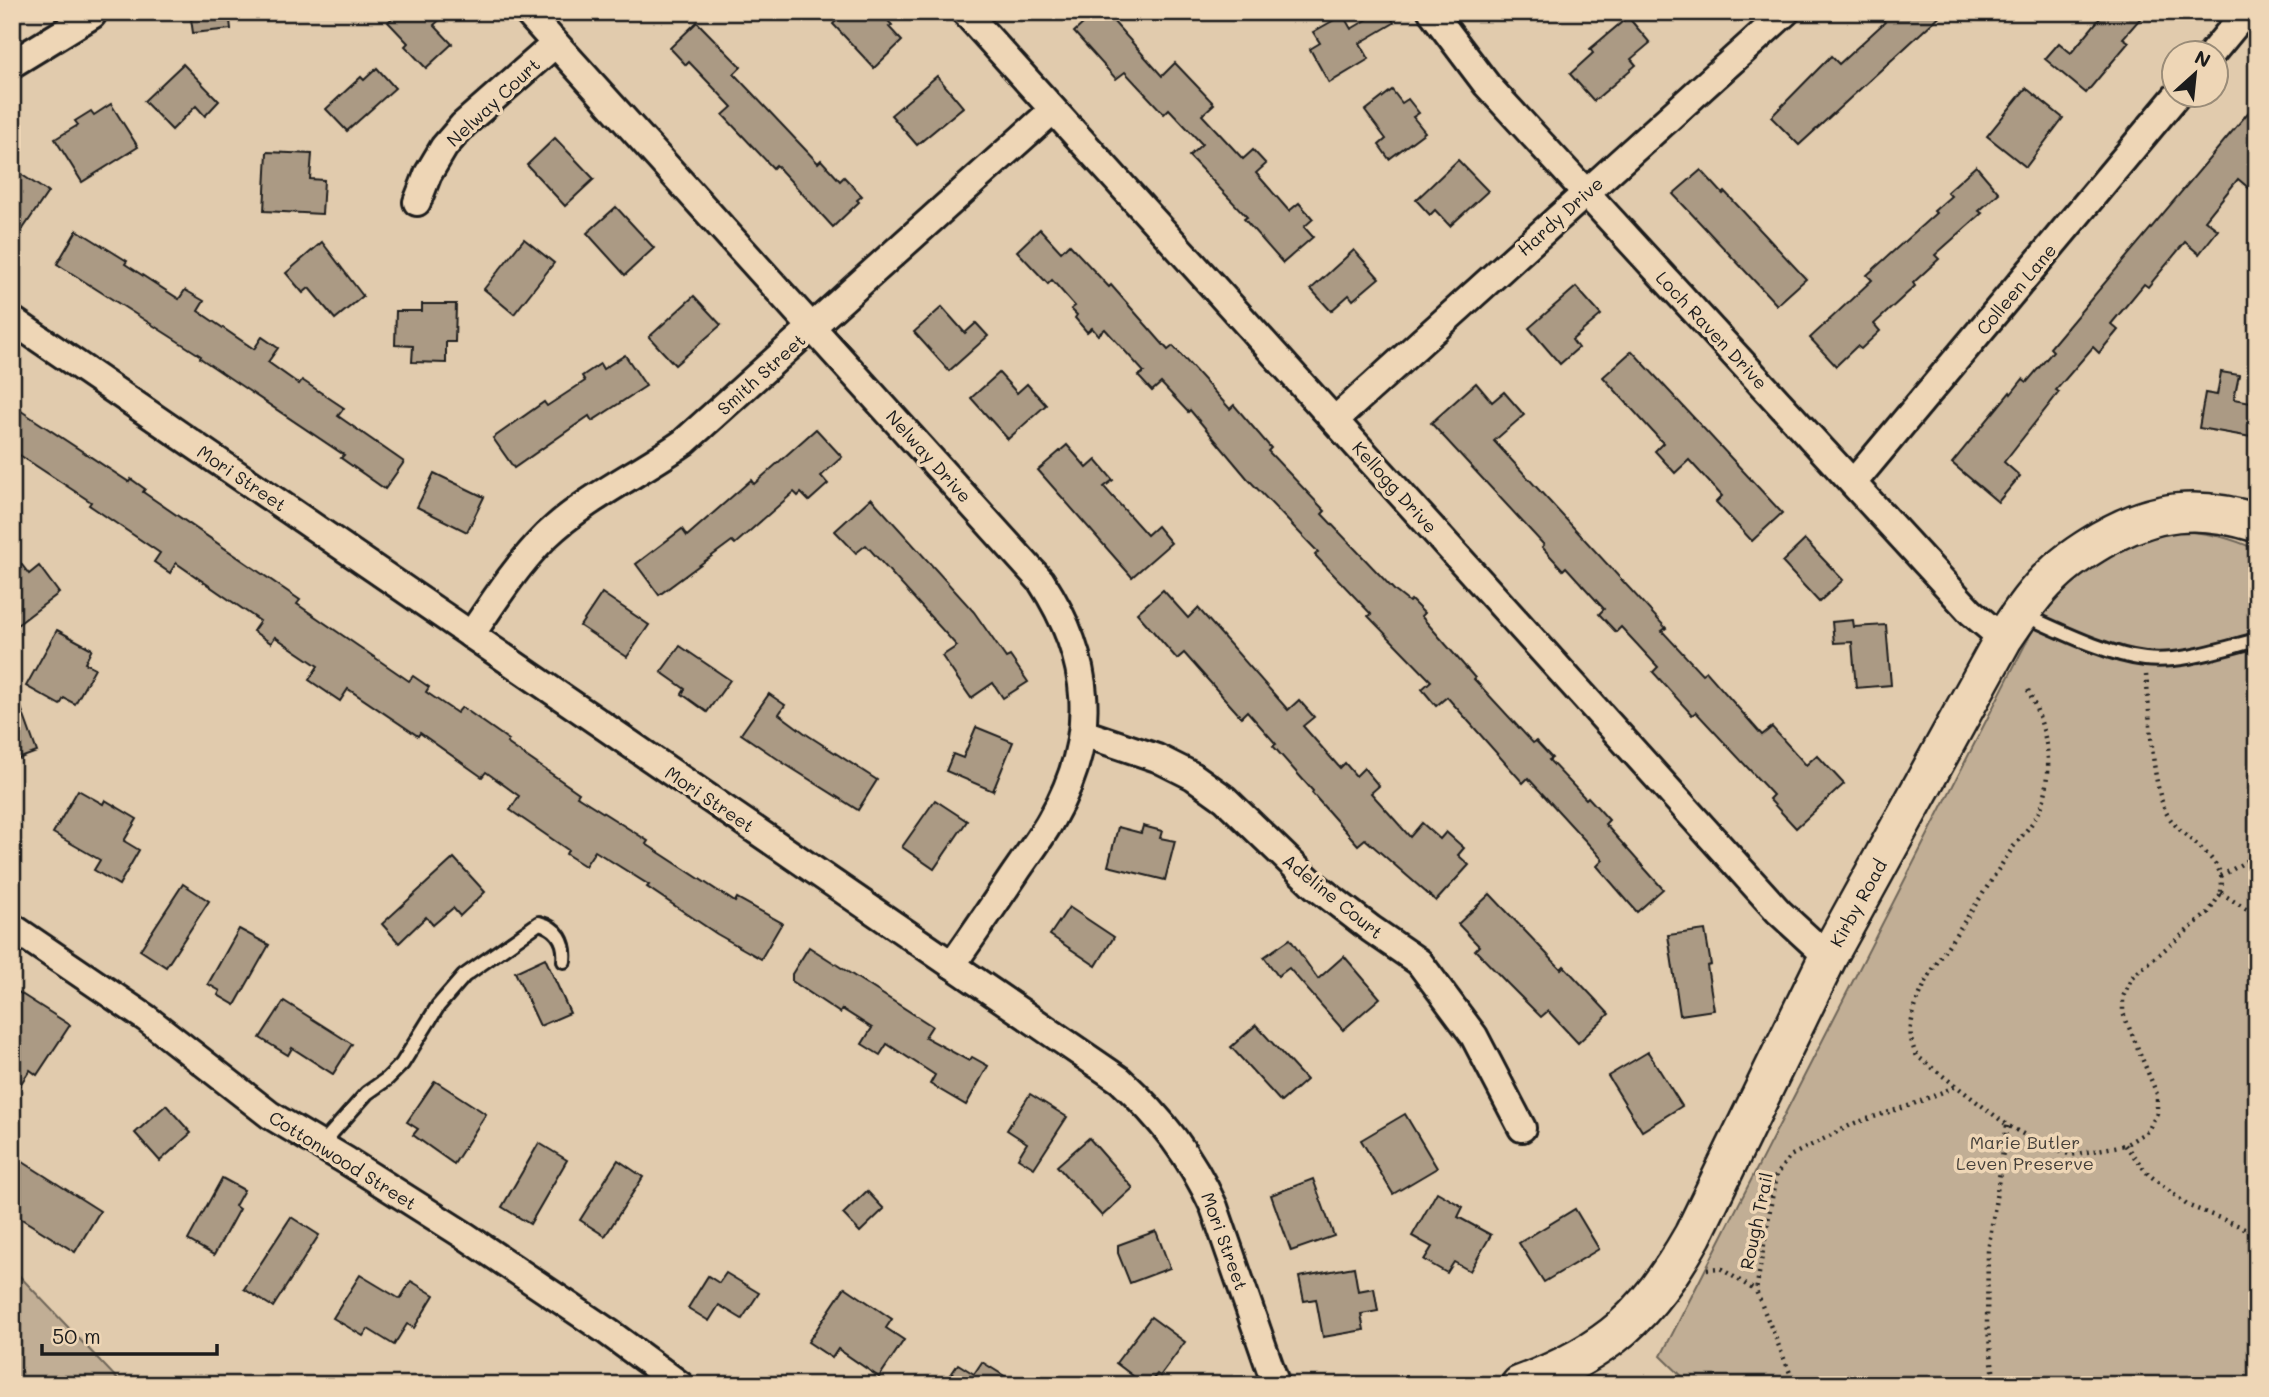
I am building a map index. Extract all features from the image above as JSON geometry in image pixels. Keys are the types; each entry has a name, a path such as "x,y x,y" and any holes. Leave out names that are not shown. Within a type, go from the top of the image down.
{"main road":[{"name":"Kirby Road","path":"1520,1385 1598,1348 1645,1306 1673,1270 1693,1235 1828,957 2012,626 2052,575 2084,550 2121,528 2147,517 2177,511 2209,511 2257,523"}],"street":[{"name":"Nelway Drive","path":"527,12 1041,581 1060,610 1073,640 1081,673 1084,705 1081,748 1069,786 1052,820 953,965"},
{"name":"Kellogg Drive","path":"965,12 1779,912 1828,957"},
{"name":"Loch Raven Drive","path":"1432,12 1487,85 1971,612 2012,626"},
{"name":"Hardy Drive","path":"1335,420 1786,12"},
{"path":"2225,38 2246,12"},
{"path":"12,64 92,15"},
{"name":"Nelway Court","path":"417,202 428,174 444,147 463,125 555,44"},
{"name":"Colleen Lane","path":"1853,483 2166,108"},
{"name":"Smith Street","path":"471,635 515,571 547,536 584,506 684,442 1053,110"},
{"name":"Mori Street","path":"12,320 1120,1080 1151,1109 1179,1143 1202,1180 1214,1207 1276,1385"},
{"name":"Adeline Court","path":"1083,733 1157,758 1194,776 1225,799 1314,885 1419,962 1474,1035 1522,1128"},
{"name":"Cottonwood Street","path":"12,927 146,1018 270,1115 467,1237 608,1332 680,1385"}],"lane":[{"path":"2012,626 2079,638 2145,659 2197,655 2257,640"},
{"path":"321,1145 367,1093 387,1079 402,1063 438,1006 464,976 539,923 550,926 558,933 565,949 564,961"}],"path":[{"path":"2028,691 2048,748 2048,779 2043,802 2035,819 1998,869 1937,964 1912,1019 1910,1041 1917,1056 2007,1125 2041,1144 2071,1155 2125,1145 2148,1132 2157,1113 2157,1094 2123,1013 2123,997 2132,977 2208,913 2221,892 2221,876 2209,857 2187,838 2167,814 2159,795 2145,659"},
{"path":"2221,876 2257,855"},
{"path":"2221,892 2257,916"},
{"name":"Rough Trail","path":"1795,1385 1756,1291 1776,1175 1790,1156 1855,1123 1911,1105 1958,1085"},
{"path":"1995,1385 1987,1323 1988,1251 2007,1125"},
{"path":"2125,1145 2148,1174 2187,1205 2257,1233"},
{"path":"1673,1270 1720,1268 1756,1291"}],"green space":[{"name":"Marie Butler Leven Preserve","path":"2177,531 2218,536 2257,550 2257,1385 1691,1385 1661,1356 2051,594 2128,540"},
{"path":"12,1268 123,1385 12,1385"}],"building":[{"path":"190,12 229,12 231,29 193,33"},
{"path":"399,12 448,12 434,25 452,44 426,68 405,46 408,43 388,22"},
{"path":"845,12 880,12 902,41 874,68 833,24"},
{"path":"1096,12 1105,12 1162,76 1175,63 1214,104 1202,115 1243,159 1253,150 1266,164 1256,173 1289,211 1299,203 1313,219 1304,227 1313,237 1283,263 1244,219 1247,217 1189,156 1202,144 1169,109 1164,114 1125,72 1116,79 1074,32"},
{"path":"1380,12 1388,12 1394,23 1360,43 1369,59 1329,83 1310,49 1320,43 1313,32 1343,15 1351,29"},
{"path":"1876,12 1944,12 1799,145 1771,117 1831,56 1839,64 1885,22"},
{"path":"2105,12 2146,12 2123,38 2129,42 2086,93 2045,59 2059,43 2071,53"},
{"path":"1628,17 1650,43 1631,59 1636,65 1594,101 1570,74 1593,53 1590,49"},
{"path":"697,22 741,67 734,74 818,163 821,160 840,181 844,177 862,196 833,227 776,165 773,168 723,115 732,107 689,62 686,65 670,48"},
{"path":"183,64 219,101 205,116 196,106 172,130 144,101"},
{"path":"377,68 395,88 347,131 326,109 361,77 364,80"},
{"path":"937,76 963,107 917,145 891,115"},
{"path":"2026,88 2063,118 2026,167 1987,136"},
{"path":"1392,90 1402,103 1408,99 1419,113 1413,117 1425,132 1389,159 1379,145 1386,139 1365,111"},
{"path":"2257,102 2257,195 2238,179 2205,220 2218,230 2199,254 2185,242 2148,287 2144,284 2111,324 2118,330 2099,353 2093,347 2056,390 2059,392 2004,462 2020,476 1998,502 1952,463 2010,392 2011,394 2023,379 2027,382 2053,351 2050,348"},
{"path":"111,104 138,147 82,182 55,139 78,125 75,121 91,111 94,115"},
{"path":"555,138 594,179 565,206 527,165"},
{"path":"267,152 312,154 310,179 324,180 322,214 264,211"},
{"path":"1458,160 1488,191 1450,226 1435,210 1430,215 1416,200"},
{"path":"1976,166 1999,193 1979,211 1982,213 1935,255 1939,259 1913,283 1915,286 1874,324 1880,331 1861,349 1857,346 1836,366 1810,338 1872,280 1867,275 1936,213 1934,211 1951,196 1947,192"},
{"path":"1701,170 1806,279 1777,305 1673,194"},
{"path":"19,173 48,192 12,245 12,184"},
{"path":"616,207 654,248 625,275 587,233"},
{"path":"1040,229 1061,252 1069,244 1109,287 1111,285 1168,350 1173,346 1230,409 1234,405 1271,448 1268,451 1325,511 1322,514 1395,591 1409,602 1411,600 1424,613 1421,616 1474,679 1609,820 1605,824 1663,889 1637,912 1597,866 1603,860 1528,778 1523,783 1447,697 1436,706 1422,689 1431,681 1368,616 1371,614 1315,555 1318,552 1247,478 1190,410 1188,412 1161,383 1152,391 1138,376 1144,372 1105,329 1098,335 1092,328 1087,332 1075,318 1077,315 1071,309 1075,306 1052,280 1048,284 1017,251"},
{"path":"77,230 127,261 125,264 179,299 185,290 204,301 198,311 254,349 262,337 278,348 268,362 299,384 302,380 344,408 338,416 404,462 385,489 341,458 344,455 200,358 201,356 57,264"},
{"path":"524,239 554,263 514,314 484,289"},
{"path":"322,242 363,296 335,319 309,288 303,293 286,273"},
{"path":"1354,250 1379,278 1353,300 1349,295 1331,311 1311,289"},
{"path":"1576,287 1601,315 1572,340 1578,348 1560,364 1529,328"},
{"path":"694,296 721,325 675,365 649,337"},
{"path":"422,304 456,304 455,342 446,342 446,363 412,362 413,346 395,345 396,311 422,311"},
{"path":"942,307 965,333 976,323 988,336 949,371 914,332"},
{"path":"1632,351 1782,513 1752,541 1716,502 1722,496 1689,460 1675,473 1655,451 1663,443 1603,377"},
{"path":"625,355 646,386 592,421 589,416 514,468 493,438 544,402 547,406 585,381 582,376 600,364 603,369"},
{"path":"2221,372 2239,375 2234,399 2257,403 2257,438 2199,428 2205,393 2217,395"},
{"path":"999,373 1017,393 1027,384 1046,405 1008,439 971,398"},
{"path":"1476,383 1492,402 1504,392 1524,415 1494,441 1666,628 1662,631 1702,674 1706,671 1762,735 1772,727 1806,765 1817,755 1844,784 1796,828 1769,799 1773,795 1696,712 1692,715 1653,672 1658,667 1621,627 1616,632 1599,614 1604,609 1566,567 1563,570 1542,547 1544,545 1431,423"},
{"path":"12,405 129,482 131,479 145,489 143,492 300,600 297,604 409,681 413,676 429,687 426,692 457,713 462,707 509,740 507,743 579,793 577,796 648,841 646,844 735,902 737,898 782,923 761,959 717,934 647,887 649,885 595,851 585,866 566,854 568,850 510,810 519,796 486,772 482,777 420,733 418,736 348,689 340,701 309,680 318,666 275,637 271,643 253,631 260,621 176,563 170,573 154,562 160,553 89,505 91,502 12,450"},
{"path":"816,429 842,457 821,476 828,484 809,501 801,493 798,496 794,492 735,544 732,541 659,595 636,564 682,529 687,536 751,480 754,484"},
{"path":"1067,445 1087,468 1096,460 1113,480 1104,487 1147,535 1157,526 1171,543 1132,577 1038,470"},
{"path":"434,473 484,497 467,532 417,507"},
{"path":"871,498 974,612 1006,658 1010,656 1028,682 1003,698 993,683 971,698 942,656 957,646 866,545 856,553 835,531"},
{"path":"1805,540 1843,580 1819,602 1782,562"},
{"path":"12,552 29,574 39,566 59,593 12,629"},
{"path":"1163,590 1188,618 1198,608 1288,710 1299,700 1314,717 1303,726 1340,768 1345,763 1356,776 1364,768 1379,786 1371,793 1410,837 1422,823 1440,839 1446,832 1464,848 1458,855 1469,865 1436,901 1365,839 1358,845 1273,746 1276,744 1247,711 1241,717 1184,653 1177,659 1137,613"},
{"path":"602,593 649,625 627,657 580,626"},
{"path":"1853,620 1854,627 1886,625 1891,685 1856,688 1852,642 1834,643 1832,622"},
{"path":"57,630 92,649 85,663 95,668 75,704 64,698 60,705 26,686"},
{"path":"680,646 730,680 707,712 682,694 685,689 661,672"},
{"path":"15,691 37,752 12,761 12,692"},
{"path":"769,694 785,705 779,714 877,780 858,810 741,734"},
{"path":"976,727 1013,742 993,791 946,771 953,754 963,758"},
{"path":"78,790 103,804 105,800 137,819 124,841 139,850 119,885 94,870 100,860 53,833"},
{"path":"935,800 967,821 934,869 902,847"},
{"path":"1143,826 1162,831 1160,838 1175,841 1165,880 1108,866 1118,827 1141,833"},
{"path":"454,858 485,892 460,916 453,908 433,925 426,917 399,943 382,924"},
{"path":"183,884 209,901 166,967 140,950"},
{"path":"1490,894 1561,969 1564,966 1609,1014 1578,1043 1548,1011 1541,1017 1475,950 1479,946 1458,924"},
{"path":"1069,907 1114,937 1096,966 1050,935"},
{"path":"239,929 269,945 235,1005 218,995 220,991 208,984"},
{"path":"1705,930 1714,1010 1680,1015 1668,935"},
{"path":"1290,939 1318,979 1344,956 1380,998 1343,1030 1289,968 1278,976 1264,957"},
{"path":"809,947 932,1026 925,1037 969,1061 972,1057 988,1066 966,1105 930,1084 935,1075 887,1044 880,1055 862,1044 872,1028 842,1009 840,1013 792,981 792,974"},
{"path":"545,958 570,1013 540,1026 515,972"},
{"path":"12,988 70,1025 37,1075 30,1070 12,1097"},
{"path":"284,1001 352,1044 333,1074 292,1048 288,1055 260,1038"},
{"path":"1256,1025 1306,1080 1281,1102 1231,1047"},
{"path":"1648,1052 1682,1106 1642,1131 1608,1076"},
{"path":"435,1081 486,1114 454,1164 413,1135 418,1129 407,1122"},
{"path":"1030,1094 1067,1117 1034,1168 1018,1158 1027,1143 1007,1130"},
{"path":"166,1105 191,1133 160,1161 135,1133"},
{"path":"1405,1114 1437,1168 1393,1194 1361,1140"},
{"path":"1089,1138 1133,1188 1102,1216 1057,1166"},
{"path":"539,1143 567,1160 530,1224 502,1207"},
{"path":"12,1155 100,1211 75,1252 12,1213"},
{"path":"618,1160 643,1177 605,1236 580,1220"},
{"path":"222,1178 244,1190 235,1206 239,1209 214,1255 188,1240"},
{"path":"1313,1179 1334,1236 1291,1251 1271,1195"},
{"path":"867,1191 884,1209 860,1232 843,1214"},
{"path":"1437,1192 1463,1207 1458,1217 1491,1235 1470,1271 1454,1262 1447,1273 1424,1260 1432,1247 1412,1236"},
{"path":"1575,1209 1599,1249 1544,1282 1519,1243"},
{"path":"291,1217 319,1235 273,1307 244,1289"},
{"path":"1156,1231 1170,1268 1130,1283 1118,1253 1118,1245"},
{"path":"1354,1267 1358,1291 1374,1288 1378,1311 1361,1314 1364,1330 1323,1337 1316,1299 1304,1301 1299,1277"},
{"path":"726,1273 759,1293 742,1319 719,1305 709,1321 688,1308 708,1276 719,1283"},
{"path":"360,1275 400,1299 411,1281 434,1295 414,1328 407,1324 394,1345 368,1329 363,1336 333,1318"},
{"path":"845,1287 892,1319 886,1328 904,1340 879,1377 838,1349 832,1358 808,1342"},
{"path":"1151,1317 1185,1342 1160,1376 1157,1374 1145,1385 1116,1363"},
{"path":"982,1362 1019,1385 944,1385 958,1364 974,1374"}]}
